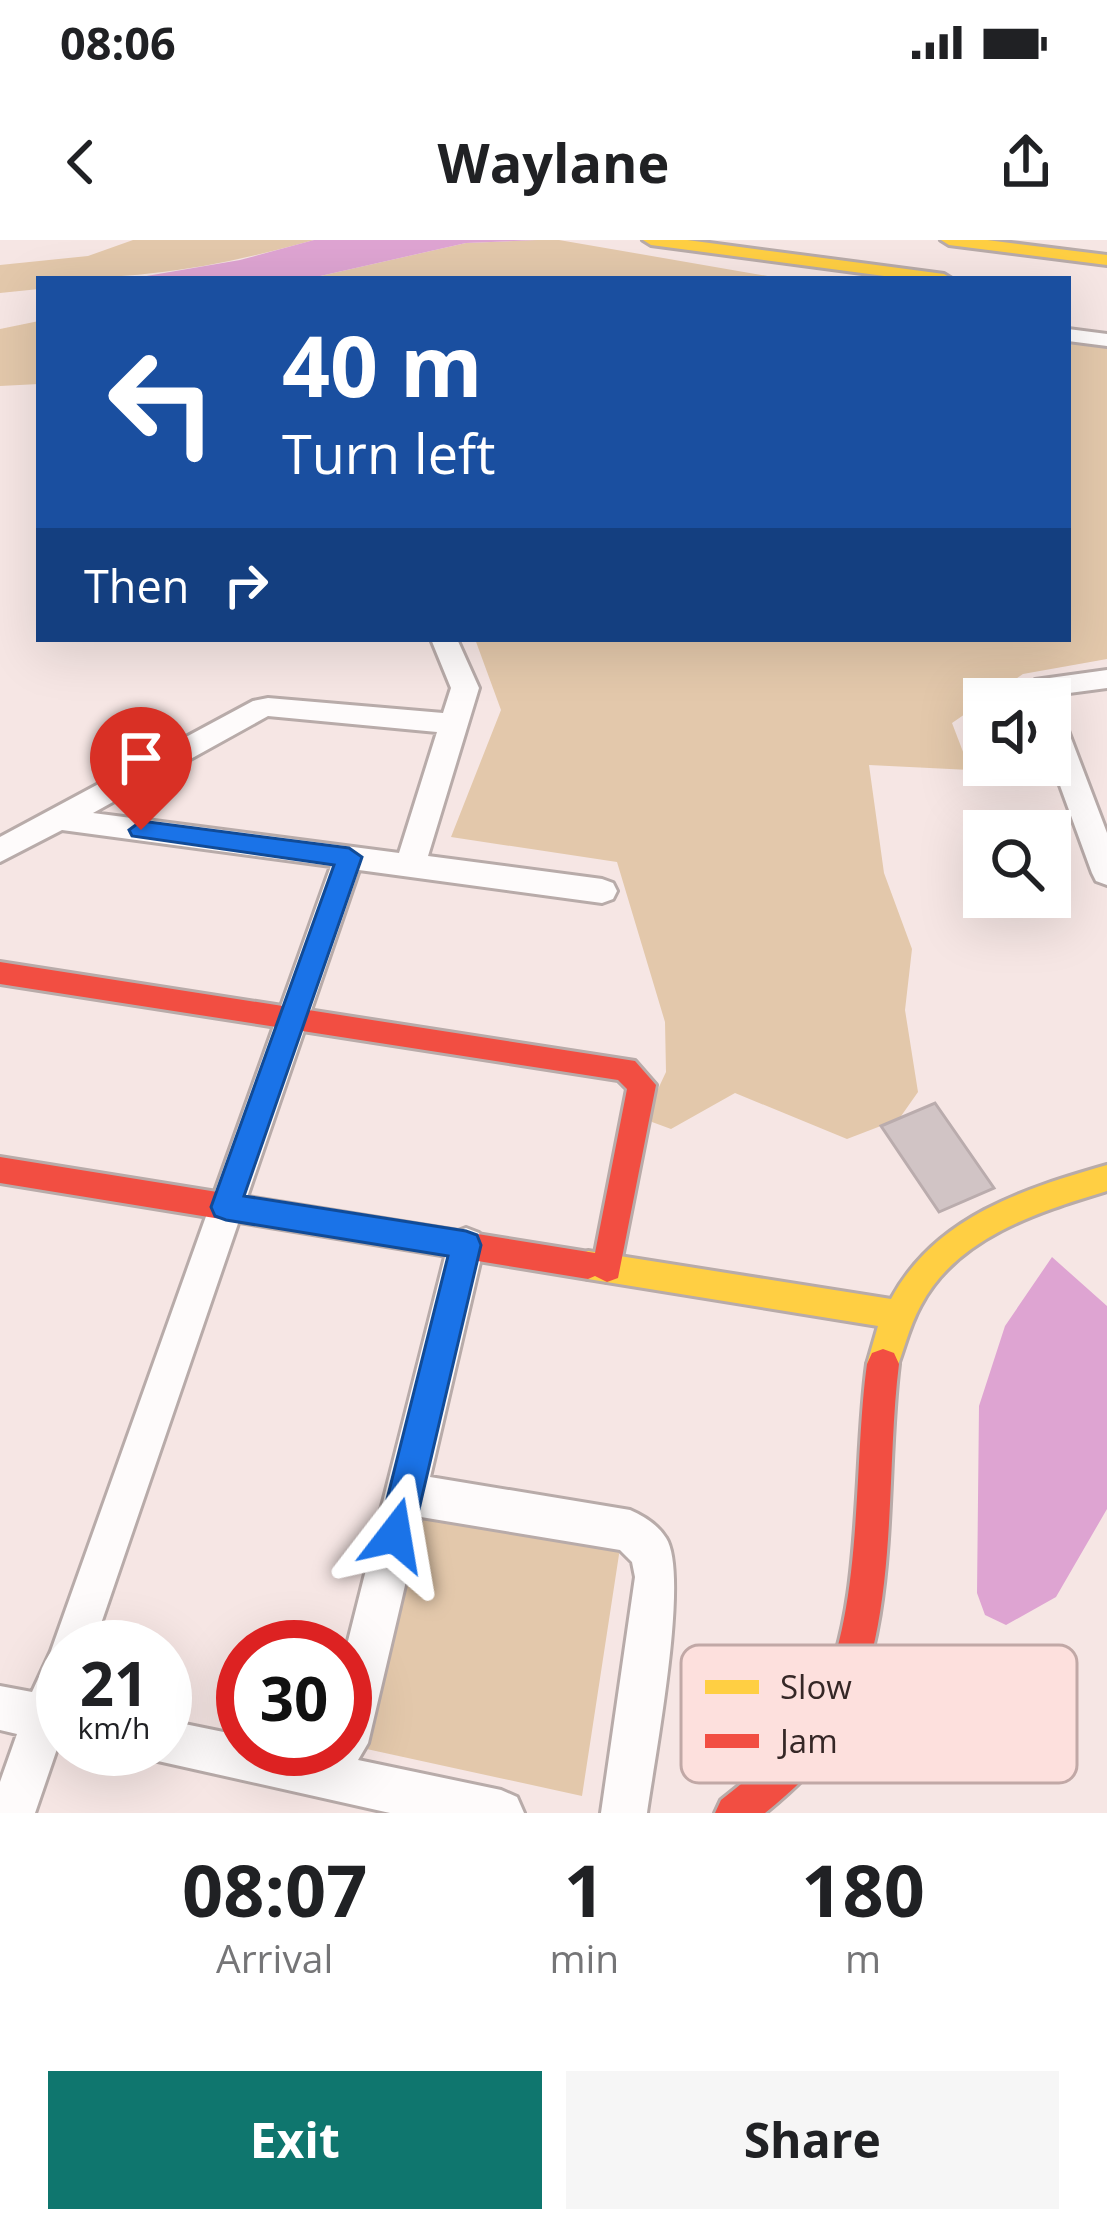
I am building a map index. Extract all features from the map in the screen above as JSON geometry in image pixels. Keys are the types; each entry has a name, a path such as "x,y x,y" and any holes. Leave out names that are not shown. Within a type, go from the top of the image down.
{"main road":[{"path":"651,240 921,276"},
{"path":"949,240 1107,260"},
{"path":"0,973 626,1069 642,1085 607,1268"},
{"path":"0,1171 894,1314"},
{"path":"852,1645 872,1421 894,1314 917,1277 972,1232 1061,1190 1107,1178"},
{"path":"734,1813 770,1783"}],"street":[{"path":"1071,335 1107,340"},
{"path":"410,866 465,688 445,642"},
{"path":"1071,683 1107,679"},
{"path":"0,851 228,723 268,706 457,724"},
{"path":"1071,776 1107,873"},
{"path":"1076,790 1107,793"},
{"path":"58,819 602,891"},
{"path":"80,1620 349,857"},
{"path":"372,1634 466,1245"},
{"path":"406,1494 630,1531 651,1551 656,1577 624,1813"},
{"path":"0,1708 36,1716"},
{"path":"12,1813 36,1760"},
{"path":"372,1768 501,1813"}],"shaded area":[{"path":"133,240 314,240 178,270 121,276 36,276 36,289 0,293 0,265 88,256"},
{"path":"314,240 537,240 466,243 320,276 147,276 240,260"},
{"path":"559,240 768,276 320,276 466,243"},
{"path":"36,322 36,384 0,386 0,329"},
{"path":"1071,340 1107,345 1107,659 1017,678 963,678 963,715 952,723 963,752 963,770 869,765 884,873 912,949 905,1010 918,1092 899,1119 847,1139 735,1093 671,1129 652,1122 651,1104 666,1072 665,1022 617,862 451,837 501,710 476,642 1071,642"},
{"path":"1052,1257 1107,1306 1107,1509 1056,1597 1006,1625 985,1615 977,1593 979,1406 1005,1326"},
{"path":"419,1509 620,1548 582,1796 372,1750 372,1706"}],"building":[{"path":"935,1103 994,1188 939,1212 881,1126"}],"traffic: slow":[{"path":"651,240 921,276"},
{"path":"949,240 1107,260"},
{"path":"883,1364 895,1323 913,1289 963,1237 1030,1203 1107,1178"},
{"path":"588,1265 894,1314"}],"traffic: jam":[{"path":"0,973 625,1069 642,1085 607,1268"},
{"path":"0,1170 588,1265"},
{"path":"855,1645 864,1590 883,1364"},
{"path":"734,1813 771,1783"}],"route":[{"path":"141,830 349,857 226,1207 466,1245 395,1535"}]}
